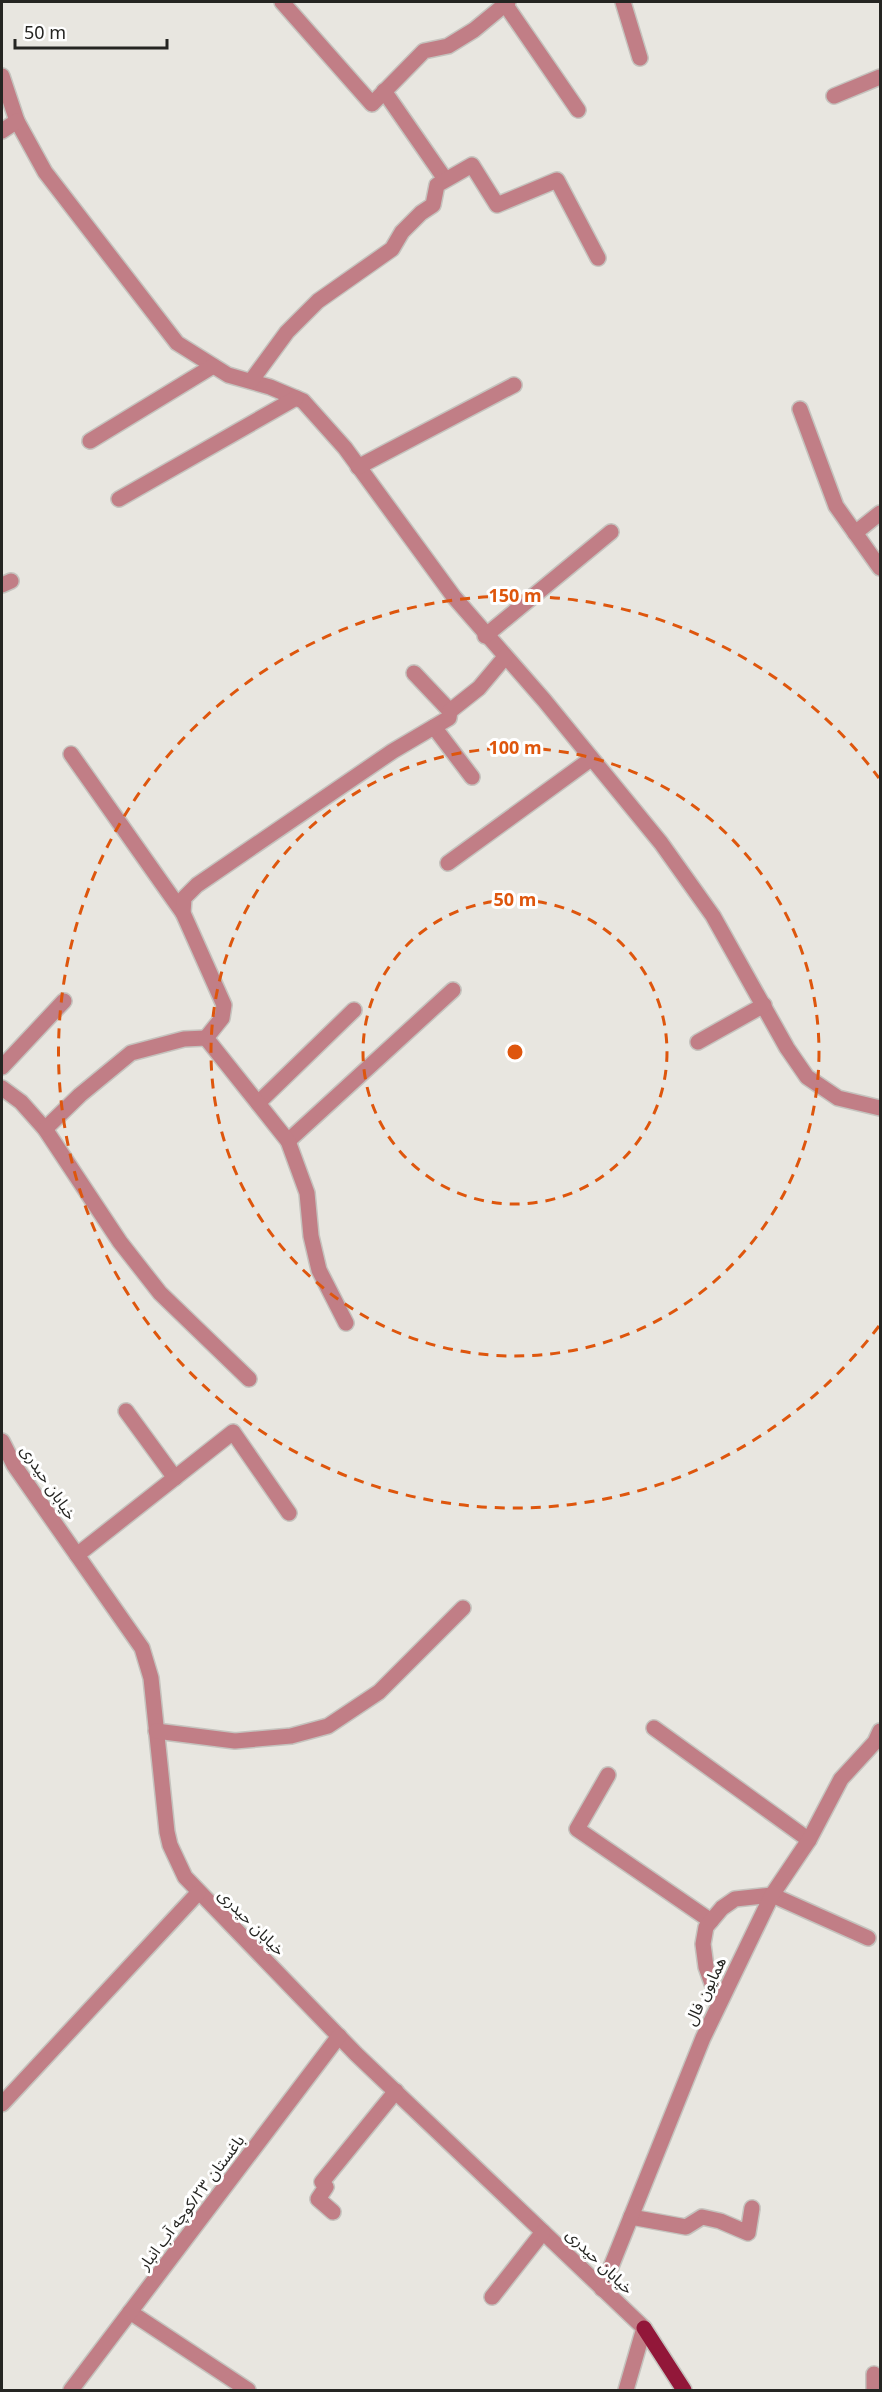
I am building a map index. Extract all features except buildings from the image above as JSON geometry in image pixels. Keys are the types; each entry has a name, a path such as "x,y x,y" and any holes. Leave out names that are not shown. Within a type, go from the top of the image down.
{"main road":[{"path":"644,2328 684,2391"}],"street":[{"path":"282,2 372,104 424,51 448,46 474,30 507,3 578,110"},
{"path":"623,2 640,58"},
{"path":"2,76 17,121 45,172 177,343 228,375 270,387 303,401 345,448 485,636 544,700 661,843 713,916 787,1048 807,1077 838,1098 880,1108"},
{"path":"834,96 880,77"},
{"path":"384,91 445,179"},
{"path":"2,131 17,121"},
{"path":"251,381 287,332 318,301 392,249 402,232 421,213 433,206 437,185 472,165 497,205 557,180 598,258"},
{"path":"90,441 213,366"},
{"path":"358,467 514,385"},
{"path":"119,499 296,398"},
{"path":"800,409 836,506 880,568"},
{"path":"855,533 880,513"},
{"path":"485,636 611,532"},
{"path":"183,913 184,898 197,885 393,751 449,718 450,711 479,688 505,657"},
{"path":"414,673 450,711"},
{"path":"434,727 472,777"},
{"path":"45,1129 80,1095 131,1053 184,1039 206,1038 222,1018 224,1005 218,987 183,913 70,753"},
{"path":"448,863 591,759"},
{"path":"288,1141 453,990"},
{"path":"2,1067 63,1001"},
{"path":"698,1042 764,1005"},
{"path":"258,1103 354,1010"},
{"path":"206,1038 288,1141 308,1193 311,1236 319,1269 346,1323"},
{"path":"2,1088 21,1102 45,1129 120,1242 160,1293 249,1379"},
{"path":"126,1410 175,1478"},
{"path":"77,1555 233,1432 289,1513"},
{"name":"خیابان حیدری","path":"3,1446 141,1648 151,1678 168,1839 179,1867 198,1893 339,2036 644,2328"},
{"path":"156,1731 235,1741 291,1736 328,1726 379,1692 463,1608"},
{"path":"654,1728 809,1840"},
{"name":"همایون فال","path":"602,2289 719,2003 772,1895 809,1840 841,1779 879,1739"},
{"path":"608,1775 577,1829 711,1921"},
{"path":"2,2104 198,1893"},
{"path":"719,2003 706,1967 703,1944 706,1927 722,1908 735,1899 772,1895 868,1938"},
{"name":"باغستان ۲۳/کوچه آب انبار","path":"71,2391 339,2036"},
{"path":"333,2212 318,2199 326,2187 322,2182 396,2091"},
{"path":"631,2217 686,2227 702,2217 720,2221 748,2233 752,2208"},
{"path":"492,2297 543,2232"},
{"path":"130,2312 248,2391"},
{"path":"626,2391 644,2328"},
{"path":"874,2374 874,2391"}]}
